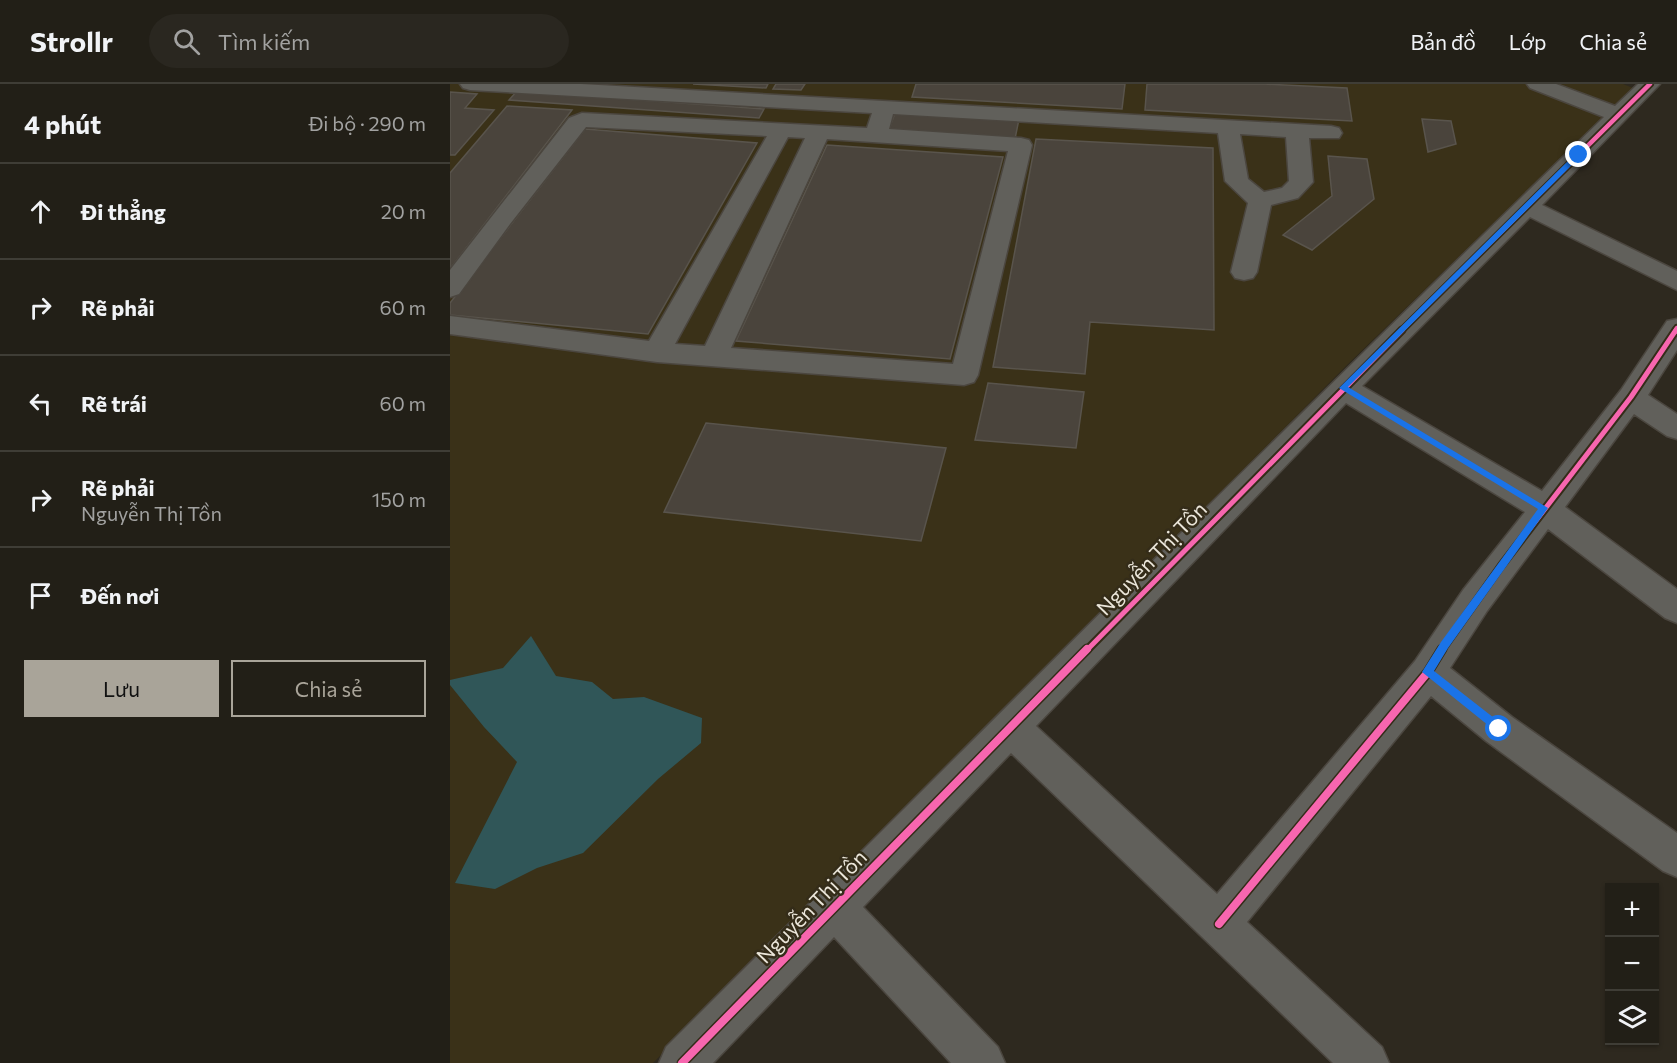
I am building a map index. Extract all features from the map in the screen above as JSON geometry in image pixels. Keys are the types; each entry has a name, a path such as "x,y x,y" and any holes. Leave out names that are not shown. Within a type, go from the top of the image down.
{"street":[{"path":"470,84 854,105 887,98 1030,115 1331,133"},
{"path":"1537,84 1619,115"},
{"name":"Nguyễn Thị Tồn","path":"682,1063 1343,388 1526,206 1651,86"},
{"path":"876,135 887,98"},
{"path":"450,325 657,352 964,375 1030,115"},
{"path":"450,288 501,219 577,123 582,120 1021,145"},
{"path":"1228,127 1237,181 1260,201"},
{"path":"657,352 781,130"},
{"path":"1260,201 1290,193 1301,182 1298,131"},
{"path":"713,357 819,132"},
{"path":"1245,272 1260,201"},
{"path":"1526,206 1677,281"},
{"path":"1219,924 1428,672 1444,645 1544,508 1630,398 1677,328"},
{"path":"1343,388 1544,508 1677,608"},
{"path":"1630,398 1677,428"},
{"path":"1428,672 1499,729 1677,857"},
{"path":"1010,728 1366,1063"},
{"path":"834,907 982,1063"}],"shaded area":[{"path":"450,84 1623,84 1633,88 1347,365 653,1063 450,1063"}],"water":[{"path":"531,636 556,676 592,682 613,699 644,697 702,718 701,743 658,779 583,853 537,868 495,889 455,883 517,762 484,727 450,685 450,680 503,668"}],"building":[{"path":"693,84 768,84 766,88"},
{"path":"776,84 805,84 801,90 773,89"},
{"path":"916,84 1125,84 1122,109 912,97"},
{"path":"1147,84 1264,84 1347,88 1352,121 1145,110"},
{"path":"517,91 764,109 759,118 509,100"},
{"path":"450,92 477,94 465,108 494,110 455,155 450,155"},
{"path":"507,106 572,110 450,269 450,173"},
{"path":"895,113 1019,119 1015,139 888,132"},
{"path":"1422,119 1451,121 1456,144 1428,152"},
{"path":"585,129 757,143 648,334 450,315 450,303"},
{"path":"1036,139 1213,148 1214,330 1090,322 1085,374 993,367"},
{"path":"827,145 1003,157 950,359 736,341"},
{"path":"1328,156 1367,159 1374,199 1312,250 1283,235 1332,196"},
{"path":"988,383 1084,392 1076,448 975,440"},
{"path":"706,423 946,448 921,541 664,512"}],"cycle path":[{"path":"682,1063 1343,388 1650,84"},
{"path":"1219,924 1428,672 1475,601 1606,431 1677,328"}],"route":[{"path":"1499,729 1428,672 1444,645 1544,508 1343,388 1579,155"}]}
